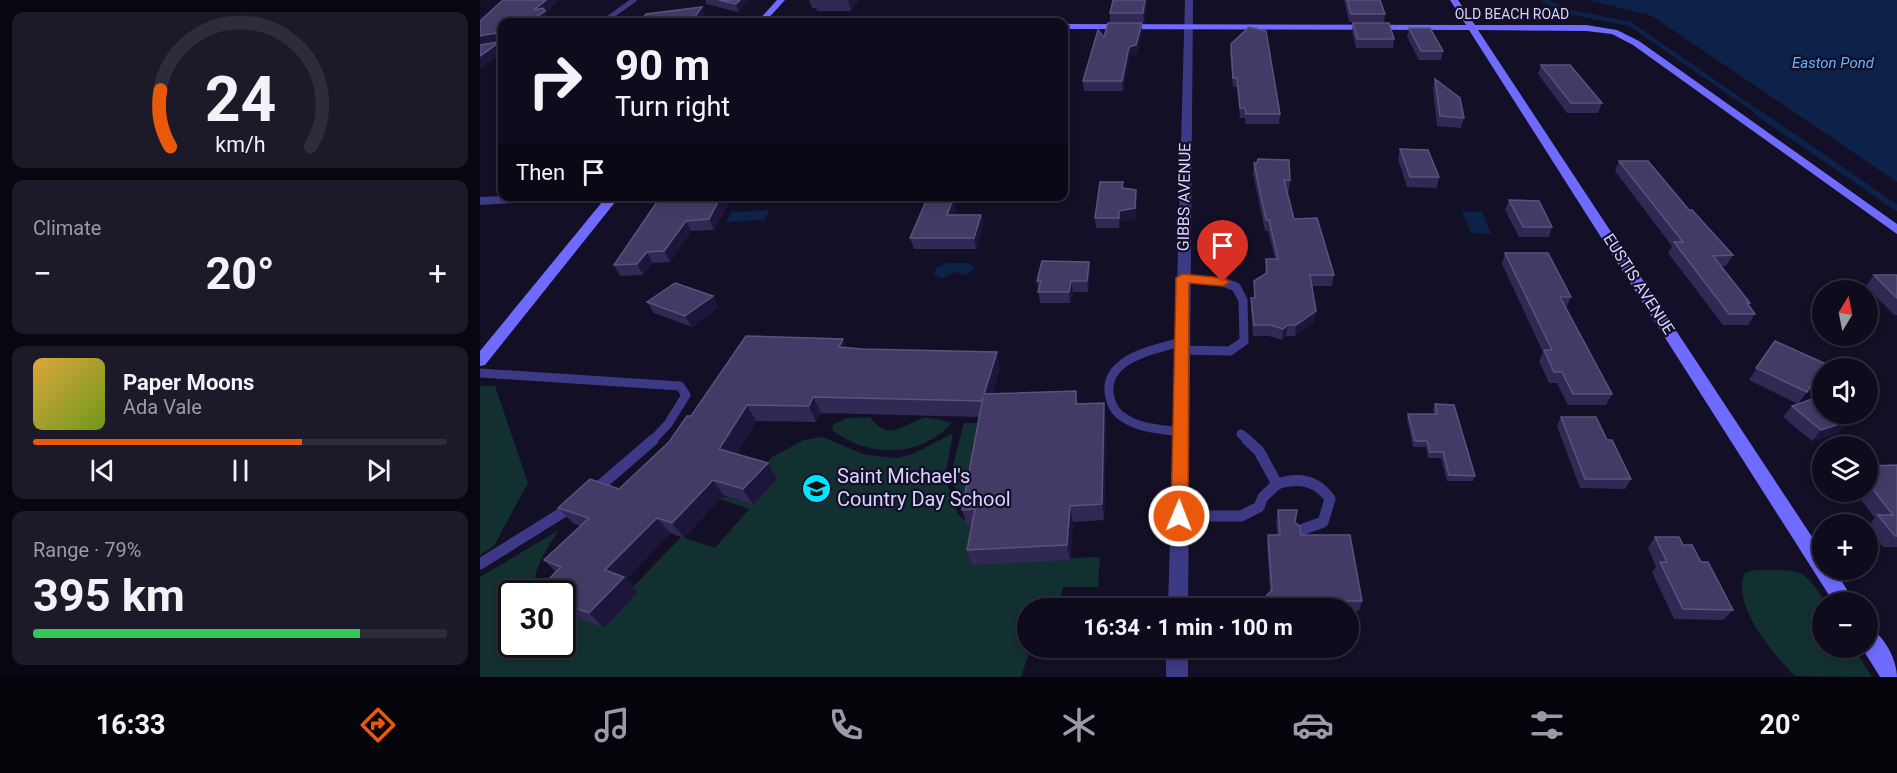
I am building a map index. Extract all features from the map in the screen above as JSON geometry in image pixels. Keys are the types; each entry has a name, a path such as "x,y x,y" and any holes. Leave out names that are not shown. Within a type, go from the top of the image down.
{"street":[{"path":"765,18 781,0"},
{"name":"GIBBS AVENUE","path":"1178,598 1182,278 1189,0"},
{"name":"EUSTIS AVENUE","path":"1454,0 1812,552"},
{"name":"OLD BEACH ROAD","path":"1068,27 1595,29 1623,35 1897,230"},
{"path":"480,201 498,200"},
{"path":"480,361 610,201"},
{"path":"1878,654 1893,677"},
{"path":"1177,658 1177,677"}],"lane":[{"path":"609,18 634,0"},
{"path":"1180,432 1137,424 1122,417 1110,402 1109,387 1115,372 1127,361 1148,350 1181,346 1230,351 1244,341 1243,300 1236,287 1223,282 1182,278"},
{"path":"480,373 660,383 680,386 686,395 676,414 636,458 584,499 480,564"},
{"path":"1241,434 1259,451 1277,484"},
{"path":"1179,516 1241,516 1259,507 1263,497 1277,484 1308,480 1324,489 1330,499 1327,518 1316,528 1300,530"}],"green space":[{"path":"480,386 495,386 528,483 494,546 480,555"},
{"path":"870,417 877,425 891,430 897,430 924,418 952,423 925,443 894,450 879,450 863,446 833,431 832,425 847,418"},
{"path":"964,423 986,423 966,511 952,482 951,473"},
{"path":"953,433 945,478 958,514 963,519 1070,561 1070,558 1100,557 1098,587 1063,587 1060,598 1017,598 1017,658 1027,658 1021,677 480,677 480,577 559,530 545,553 535,580 498,580 498,658 576,658 576,606 631,589 681,537 715,548 749,509 720,499 724,496 754,505 765,465 772,457 804,440 822,437 866,455 897,458 913,454"},
{"path":"1753,570 1789,570 1804,575 1818,592 1812,592 1812,658 1860,658 1872,677 1795,676 1766,642 1749,614 1742,585 1745,573"}],"water":[{"name":"Easton Pond","path":"1588,0 1897,0 1897,182 1652,16"},
{"path":"770,210 764,220 726,222 732,212"},
{"path":"1462,212 1482,212 1491,234 1471,233"},
{"path":"947,263 969,263 975,269 966,275 956,272 943,278 934,275 936,268"}],"building":[{"path":"503,0 546,0 534,10 543,8 545,11 535,18 498,18 498,42 496,33 480,36 480,21"},
{"path":"719,0 740,0 736,4"},
{"path":"1113,0 1145,0 1143,13 1110,13"},
{"path":"1347,0 1380,0 1385,14 1351,14"},
{"path":"702,7 694,18 643,18 646,14"},
{"path":"1108,23 1142,23 1136,45 1129,47 1122,81 1083,81 1098,30 1104,37"},
{"path":"1353,23 1389,23 1394,39 1357,39"},
{"path":"1249,27 1266,31 1280,114 1246,114 1245,108 1240,108 1237,78 1233,78 1231,44"},
{"path":"1409,28 1430,28 1443,51 1421,51"},
{"path":"498,42 480,56 480,45"},
{"path":"1541,65 1570,65 1602,103 1571,103"},
{"path":"1435,79 1460,98 1464,118 1440,116"},
{"path":"1400,149 1428,150 1439,177 1410,177"},
{"path":"1258,159 1289,160 1290,180 1284,180 1294,219 1317,218 1334,275 1310,275 1316,311 1296,325 1288,325 1283,329 1270,325 1254,325 1251,298 1255,298 1254,281 1267,273 1266,259 1278,259 1269,220 1266,220 1254,163 1257,163"},
{"path":"1619,161 1648,161 1689,210 1692,210 1733,255 1713,256 1750,303 1747,303 1755,314 1729,314 1674,242 1683,242"},
{"path":"1100,182 1123,182 1122,188 1136,190 1135,208 1119,211 1119,218 1095,218"},
{"path":"1509,200 1539,201 1552,227 1523,227"},
{"path":"658,201 718,201 709,219 686,221 664,251 647,252 637,264 614,265"},
{"path":"926,201 952,201 947,215 981,215 974,238 910,238"},
{"path":"1505,253 1548,253 1571,297 1560,297 1612,394 1573,394 1562,372 1554,372 1544,350 1552,350"},
{"path":"1042,261 1089,262 1087,281 1071,281 1069,292 1038,292 1041,281 1037,281"},
{"path":"1874,275 1897,275 1897,298"},
{"path":"675,283 713,296 685,316 647,302"},
{"path":"746,336 843,339 839,347 862,349 997,352 984,394 1076,391 1076,404 1104,403 1102,504 1070,506 1067,545 967,550 975,509 962,510 983,397 982,401 813,397 809,406 747,405 719,449 768,463 743,489 713,480 672,523 657,518 605,570 624,577 589,613 576,608 576,580 548,580 561,567 544,560 589,518 558,508 590,479 619,489 669,442 687,416 691,416"},
{"path":"1775,341 1813,358 1812,383 1807,392 1756,368"},
{"path":"1812,399 1812,423 1792,406"},
{"path":"1435,404 1454,405 1475,476 1449,475 1443,452 1430,452 1427,441 1415,441 1408,414 1437,414"},
{"path":"1561,417 1596,417 1607,440 1612,440 1631,479 1585,479"},
{"path":"1814,424 1840,424 1821,430"},
{"path":"1897,465 1897,536 1878,515 1893,515 1878,496 1878,466"},
{"path":"1278,510 1297,510 1295,522 1300,527 1301,535 1350,535 1362,601 1359,601 1359,598 1266,598 1272,590 1268,535 1280,535"},
{"path":"1655,537 1679,537 1683,545 1692,545 1701,562 1708,562 1733,610 1683,609 1660,562 1667,562"}],"waterway":[{"path":"1544,0 1565,11 1630,24 1759,113"},
{"path":"1757,112 1897,208"}],"place":[{"name":"Saint Michael's Country Day School","path":"816,488"}],"route":[{"path":"1179,516 1182,278 1223,282"}]}
